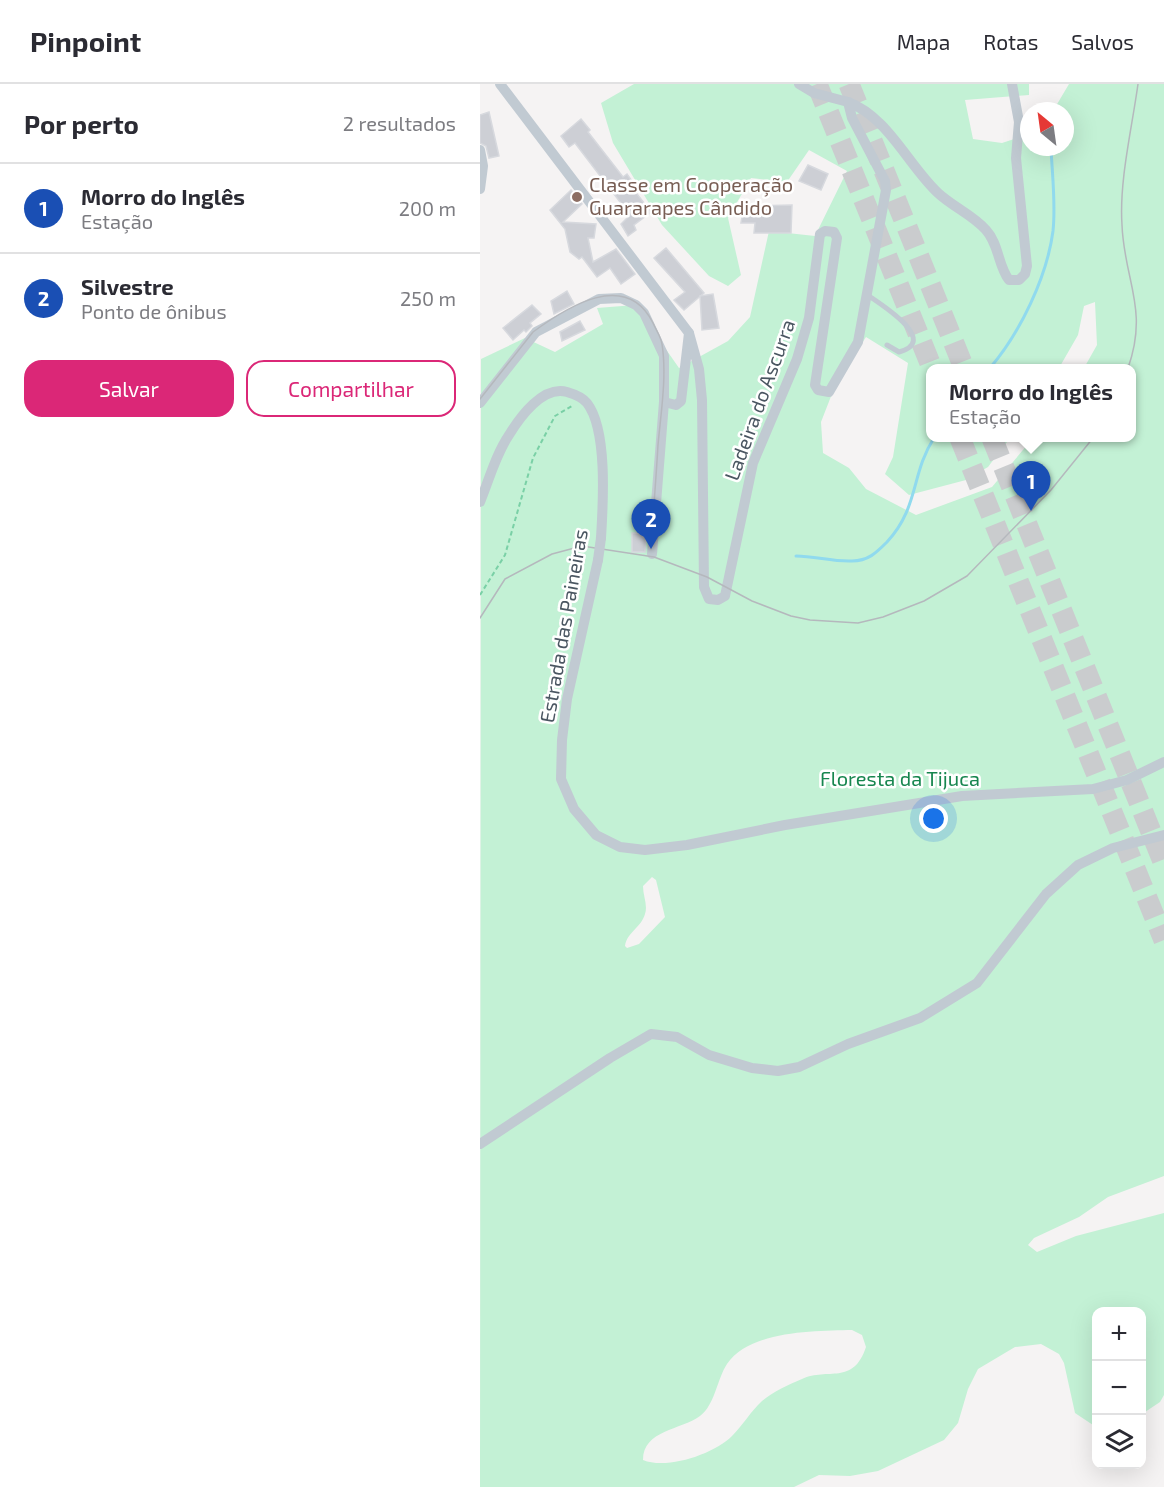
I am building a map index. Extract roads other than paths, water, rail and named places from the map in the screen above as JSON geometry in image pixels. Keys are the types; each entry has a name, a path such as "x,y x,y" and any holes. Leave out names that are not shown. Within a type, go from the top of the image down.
{"street":[{"path":"500,84 689,333 681,401 676,405 664,402"},
{"path":"799,84 814,93 849,102 870,112 933,188 957,210 987,230 1001,257 1005,275 1009,280 1019,280 1025,274 1027,266 1016,158 1019,122 1012,84"},
{"name":"Ladeira do Ascurra","path":"689,333 699,369 702,400 704,587 708,599 718,600 725,596 753,463 797,359 809,318 822,232 834,232 837,238 815,385 818,390 829,392 836,384 858,342 865,293 886,190 885,181 852,118 849,102"},
{"path":"480,150 483,166 480,189"},
{"path":"480,403 536,332 599,299 610,297 628,302 644,313 664,356 664,402 652,554"},
{"name":"Estrada das Paineiras","path":"480,502 507,437 526,411 547,395 561,390 587,403 596,425 602,464 601,538 567,699 562,740 561,779 574,809 581,818 596,835 620,847 645,850 687,845 785,825 962,796 1093,789 1127,780 1164,762"},
{"path":"480,1144 610,1058 651,1034 677,1037 709,1055 752,1068 778,1071 799,1067 848,1044 920,1018 977,983 1046,894 1078,865 1113,848 1164,835"}],"lane":[{"path":"865,293 909,326 914,336 905,351 899,352 887,345"}],"waterway":[{"path":"993,364 1022,321 1045,267 1054,220 1052,156"},
{"path":"796,556 858,561 879,550 905,516 921,464 932,442"}],"tunnel":[{"path":"817,84 930,364"},
{"path":"849,84 962,364"},
{"path":"962,442 1164,940"},
{"path":"994,442 1164,864"}],"tram line":[{"path":"1129,364 1134,347 1136,311 1124,245 1122,191 1138,84"},
{"path":"480,399 533,332 562,312 596,298 612,296 628,298 641,307 661,339 664,369 651,549"},
{"path":"480,618 505,579 552,554 582,546 654,557 707,577 752,601 791,616 810,620 858,623 883,617 924,601 967,576 1051,490 1090,442"}],"place":[{"name":"Classe em Cooperação Guararapes Cândido","path":"577,197"},
{"name":"Morro do Inglês","path":"1031,511"},
{"name":"Silvestre","path":"651,549"}],"park label":[{"name":"Floresta da Tijuca","path":"900,779"}]}
